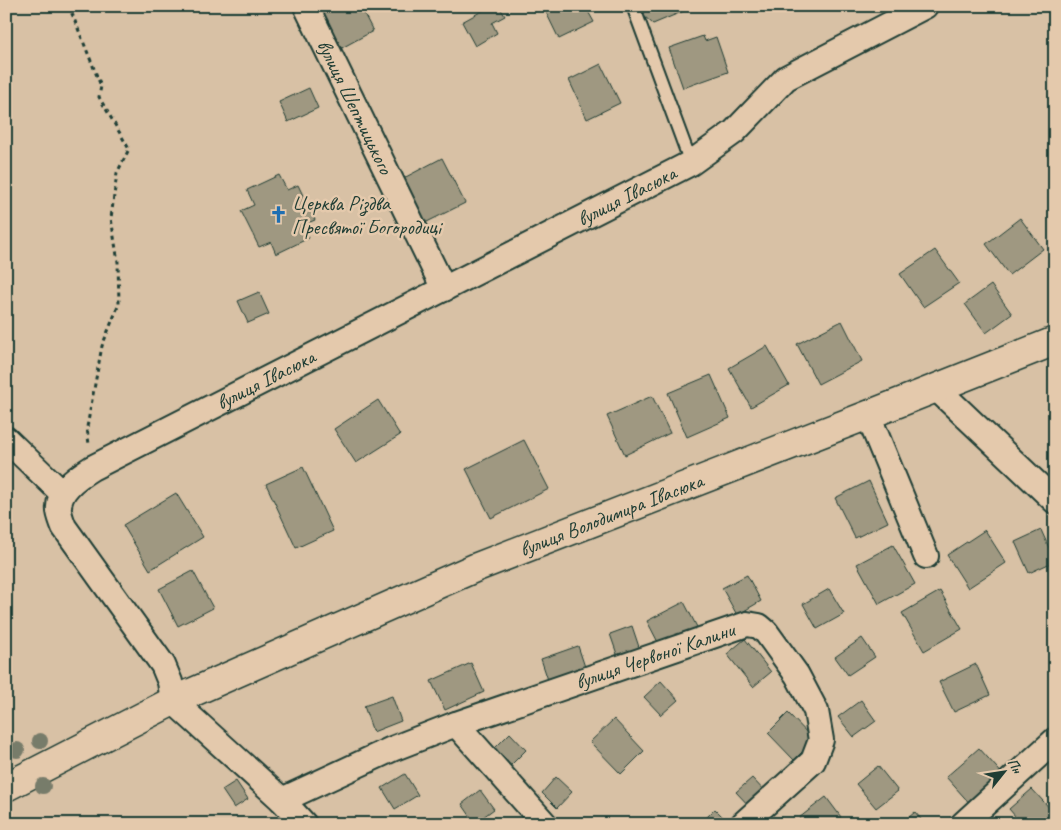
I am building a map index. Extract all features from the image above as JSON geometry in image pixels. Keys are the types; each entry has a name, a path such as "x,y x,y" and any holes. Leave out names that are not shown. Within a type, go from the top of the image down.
{"street":[{"name":"вулиця Шептицького","path":"306,6 444,289"},
{"name":"вулиця Івасюка","path":"62,493 76,478 92,468 691,163 734,132 786,78 926,6"},
{"name":"вулиця Володимира Івасюка","path":"6,787 173,701 477,567 1055,341"},
{"path":"936,388 1055,501"},
{"path":"868,415 926,556"},
{"path":"6,439 62,493 59,510 64,527 163,665 170,682 173,701 282,800 304,824"},
{"name":"вулиця Червоної Калини","path":"282,800 392,749 456,724 746,624 759,626 766,632 797,675 816,711 821,740 814,762 742,824"},
{"path":"456,724 545,824"},
{"path":"963,824 1055,740"}],"lane":[{"path":"633,6 691,163"}],"path":[{"path":"68,6 101,86 99,97 128,149 117,173 111,218 118,262 119,304 102,346 87,427 92,468"}],"building":[{"path":"315,6 360,6 373,31 338,50"},
{"path":"491,6 499,6 505,16 492,23 497,33 475,46 462,22"},
{"path":"543,6 585,6 594,22 559,39"},
{"path":"645,6 682,6 684,11 653,24 644,16"},
{"path":"703,36 705,41 716,37 728,72 683,88 669,48"},
{"path":"601,64 620,103 587,119 569,80"},
{"path":"309,88 318,108 288,122 279,102"},
{"path":"442,158 465,203 425,223 402,179"},
{"name":"Церква Різдва Пресвятої Богородиці","path":"279,175 287,190 298,185 315,220 303,225 309,238 276,254 271,242 259,247 241,211 254,205 247,190"},
{"path":"1020,218 1043,249 1009,275 986,244"},
{"path":"935,250 959,283 923,307 900,274"},
{"path":"991,285 1012,314 986,333 965,304"},
{"path":"259,292 269,314 248,323 238,301"},
{"path":"842,321 862,361 818,384 797,344"},
{"path":"767,346 789,385 751,407 729,368"},
{"path":"711,375 730,418 687,437 668,393"},
{"path":"652,396 670,433 625,455 607,416"},
{"path":"378,400 400,435 356,463 334,429"},
{"path":"524,440 549,489 491,518 466,469"},
{"path":"303,467 333,531 296,548 266,484"},
{"path":"869,481 888,522 855,538 835,498"},
{"path":"176,493 203,537 150,570 123,525"},
{"path":"985,530 1006,563 968,588 947,555"},
{"path":"1041,530 1055,561 1029,573 1015,542"},
{"path":"893,545 915,584 879,604 857,564"},
{"path":"193,571 213,608 178,626 159,589"},
{"path":"747,575 761,601 737,615 722,588"},
{"path":"829,589 844,614 817,629 803,604"},
{"path":"940,591 962,629 924,651 902,613"},
{"path":"684,602 698,629 661,648 647,621"},
{"path":"632,626 641,653 619,660 610,634"},
{"path":"862,638 875,657 848,675 835,657"},
{"path":"745,639 771,672 753,687 727,654"},
{"path":"578,646 587,673 550,686 541,659"},
{"path":"471,663 484,692 445,710 431,681"},
{"path":"976,664 990,695 954,712 939,682"},
{"path":"661,681 678,700 661,715 644,697"},
{"path":"392,696 401,721 373,732 364,706"},
{"path":"861,700 876,721 854,737 838,717"},
{"path":"788,713 814,740 794,760 768,733"},
{"path":"614,719 644,751 621,774 590,742"},
{"path":"510,733 526,750 509,767 493,750"},
{"path":"979,748 1006,778 973,807 946,777"},
{"path":"878,766 898,791 876,808 856,784"},
{"path":"405,774 418,795 395,809 382,788"},
{"path":"556,777 572,792 557,808 542,793"},
{"path":"752,778 767,794 751,808 736,792"},
{"path":"236,781 248,799 234,808 222,790"},
{"path":"1032,789 1055,814 1045,824 1022,824 1009,809"},
{"path":"480,790 494,809 475,823 462,804"},
{"path":"826,797 841,817 832,824 803,824 799,818"},
{"path":"715,809 730,824 700,824"},
{"path":"915,812 925,824 901,824"}],"place":[{"name":"Церква Різдва Пресвятої Богородиці","path":"278,215"}]}
